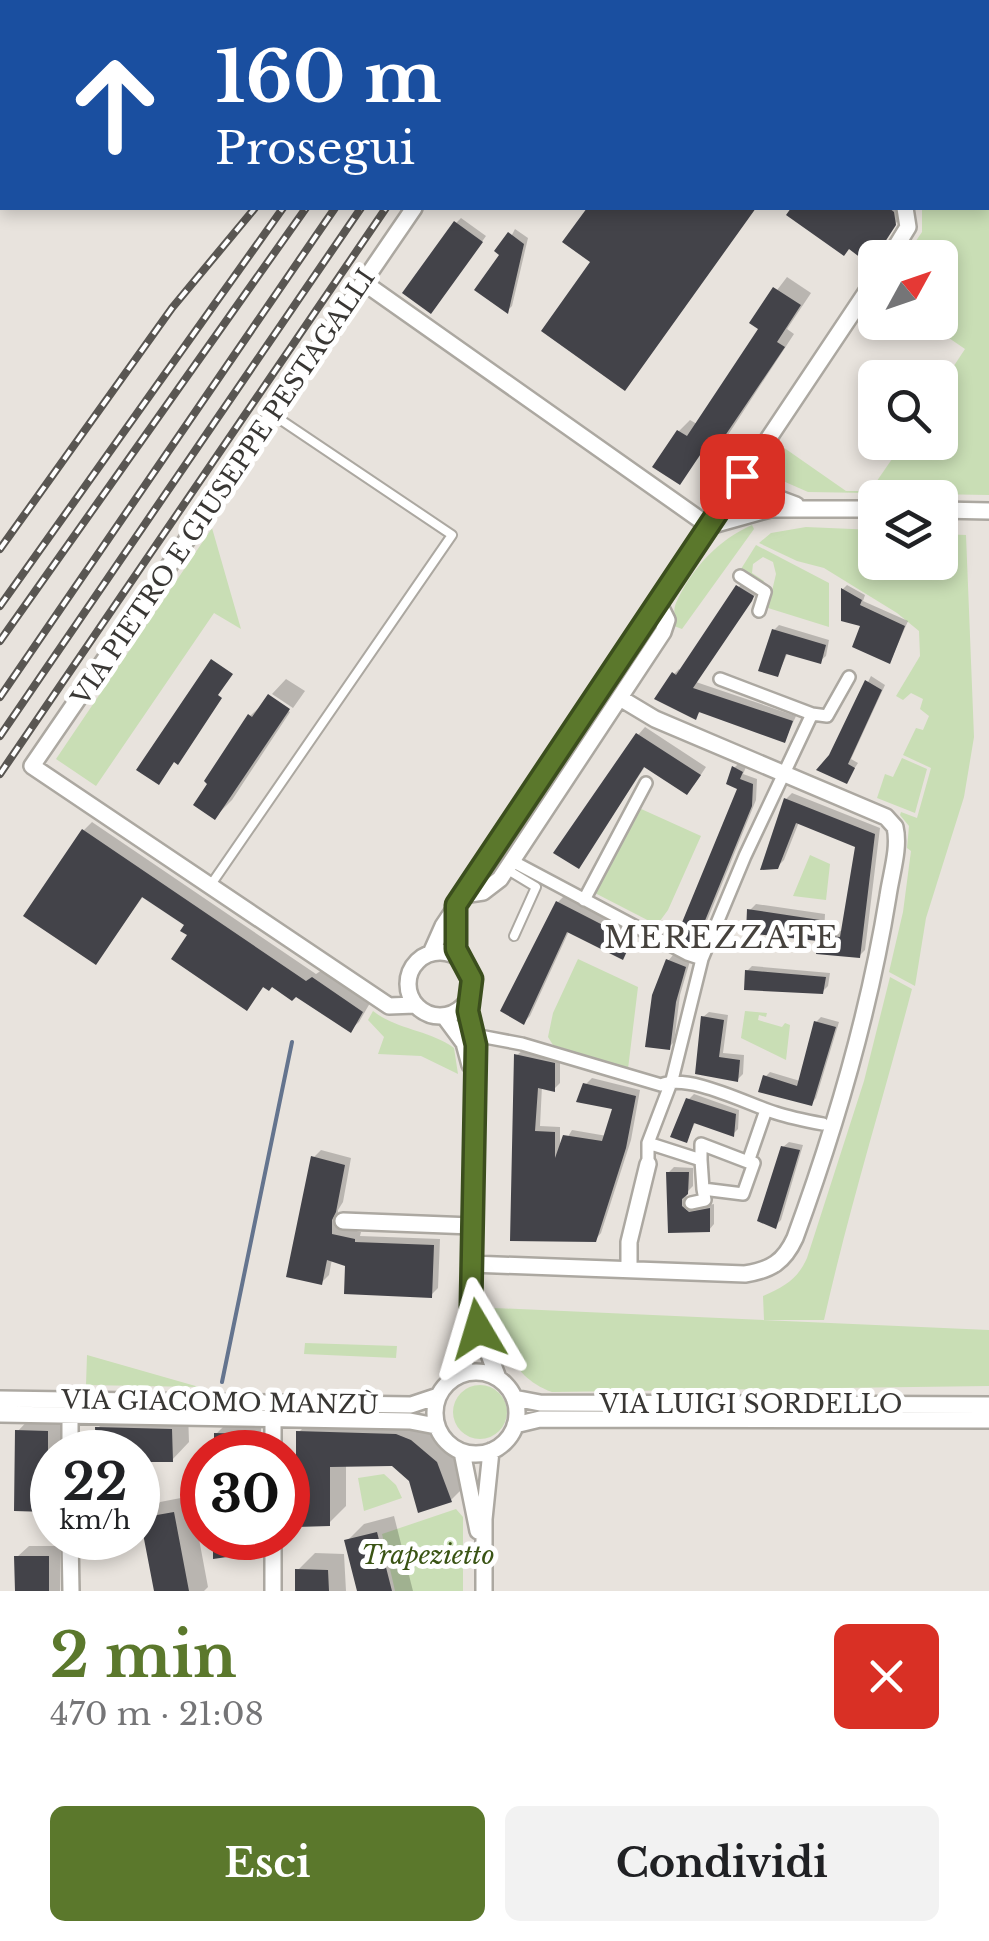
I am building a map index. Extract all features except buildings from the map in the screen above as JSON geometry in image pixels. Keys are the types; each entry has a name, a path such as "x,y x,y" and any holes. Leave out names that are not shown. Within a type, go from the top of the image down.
{"street":[{"name":"VIA PIETRO E GIUSEPPE PESTAGALLI","path":"210,886 32,766 413,210"},
{"path":"900,240 908,227 904,210"},
{"path":"363,282 709,526"},
{"path":"468,1000 444,1016 428,1014 415,1005 409,992 408,978 414,964 431,952 460,900 858,304"},
{"path":"742,476 772,496 804,508"},
{"path":"709,526 763,510 858,509"},
{"path":"958,510 989,511"},
{"path":"740,576 765,592 760,611"},
{"path":"460,900 490,888 509,865 620,698 667,624 658,602"},
{"path":"720,679 812,714 827,716 848,676"},
{"path":"471,1264 745,1274 775,1265 788,1254 835,1128 879,948 896,832 886,817 655,718 620,698"},
{"path":"629,1269 629,1242 648,1164 648,1143 672,1080 702,959 812,714"},
{"path":"584,900 646,783"},
{"path":"509,865 702,959"},
{"path":"210,886 389,1006 415,1005"},
{"path":"458,1376 465,1362 471,1306 476,1045 468,1021 472,979 459,958 454,936 460,900"},
{"path":"431,952 459,958"},
{"path":"370,992 386,995 408,978"},
{"path":"444,1016 464,1043 473,1082"},
{"path":"486,1038 528,1046 661,1085 672,1080 823,1124"},
{"path":"748,1162 766,1110"},
{"path":"648,1143 701,1160"},
{"path":"690,1203 705,1200 703,1189 701,1160 702,1144 754,1163 742,1194 703,1189"},
{"path":"344,1221 472,1226"},
{"path":"471,1306 498,1378 514,1398 515,1425 504,1444 491,1452 462,1452 446,1442 436,1426 435,1406 446,1384 474,1372 498,1378"},
{"name":"VIA GIACOMO MANZÙ","path":"0,1399 411,1405 438,1396"},
{"name":"VIA LUIGI SORDELLO","path":"514,1398 540,1403 989,1404"},
{"name":"VIA GIACOMO MANZÙ","path":"0,1414 416,1422 436,1426"},
{"path":"70,1415 70,1430"},
{"name":"VIA LUIGI SORDELLO","path":"515,1425 540,1418 989,1420"},
{"path":"274,1419 274,1430"},
{"path":"462,1452 484,1563"},
{"path":"484,1591 484,1519 491,1452"},
{"path":"70,1560 70,1591"},
{"path":"273,1560 273,1591"}],"lane":[{"path":"210,886 452,535 272,414"},
{"path":"509,865 536,888 514,936"}],"green space":[{"path":"922,210 989,210 989,495 958,494 958,480 878,480 891,460 958,460 958,360 965,349 952,340 958,340 958,240 917,240 922,232"},
{"path":"780,445 846,491 858,493 808,492 783,481 781,485 775,484 767,469"},
{"path":"752,525 754,529 682,629 674,626 676,603 698,567 717,547"},
{"path":"806,527 858,529 858,580 958,580 958,535 966,535 974,737 964,797 926,918 915,986 889,972 903,912 911,851 907,848 909,826 900,815 901,812 917,818 931,768 903,755 916,728 923,730 929,716 920,709 923,699 911,693 903,700 896,696 920,656 919,631 824,568 797,561 759,543 771,533"},
{"path":"212,528 241,629 214,613 96,786 56,759"},
{"path":"756,545 829,583 829,627 768,608 776,574 773,562 763,557 753,564 752,573 764,581 762,585 741,569"},
{"path":"902,758 927,769 915,813 877,798 885,774 893,777"},
{"path":"639,808 701,836 668,910 657,925 593,892"},
{"path":"810,855 830,864 826,900 793,896"},
{"path":"578,959 638,987 628,1069 553,1045 548,1037 553,1013"},
{"path":"890,977 912,989 824,1320 764,1320 763,1296 790,1282 807,1258 864,1081"},
{"path":"373,1011 454,1048 458,1074 421,1056 378,1054 384,1037 368,1020"},
{"path":"745,1011 767,1013 766,1017 759,1015 758,1020 782,1027 785,1023 790,1025 786,1060 741,1038"},
{"path":"494,1308 989,1330 989,1386 552,1392 527,1378 512,1359"},
{"path":"305,1343 397,1346 396,1358 304,1354"},
{"path":"87,1355 199,1387 86,1385"},
{"path":"480,1385 499,1393 507,1412 499,1431 480,1439 461,1431 453,1412 461,1393"},
{"path":"384,1474 402,1498 364,1511 358,1478"},
{"name":"Trapezietto","path":"456,1509 463,1517 463,1591 395,1591 382,1534"}],"waterway":[{"path":"222,1382 292,1042"}],"railway":[{"path":"0,549 172,308 253,210"},
{"path":"0,606 282,210"},
{"path":"0,641 305,210"},
{"path":"0,697 334,210"},
{"path":"0,736 360,210"},
{"path":"0,774 385,210"}],"district":[{"name":"MEREZZATE","path":"722,938"}],"route":[{"path":"478,1329 471,1306 476,1045 468,1011 472,979 459,958 454,936 456,905 742,476"}]}
